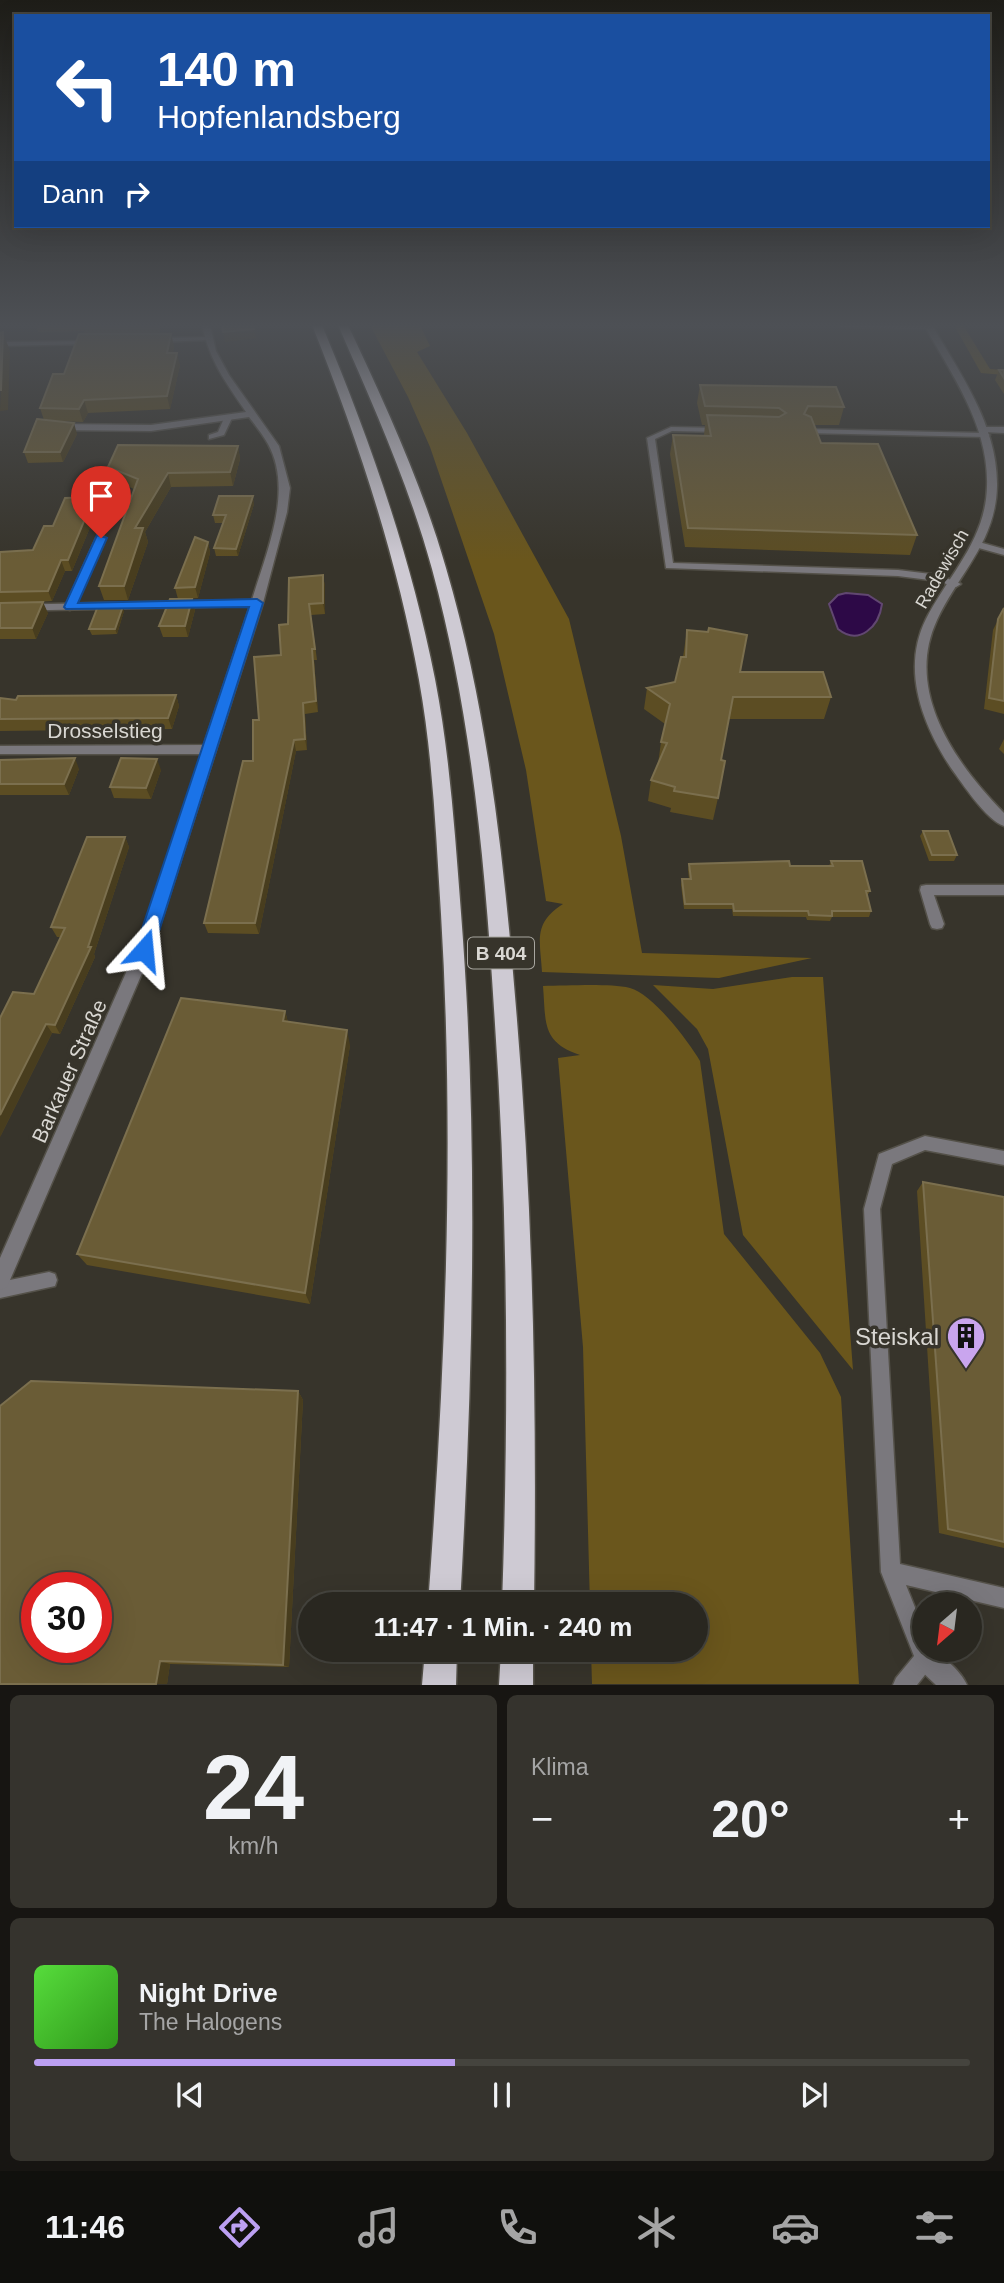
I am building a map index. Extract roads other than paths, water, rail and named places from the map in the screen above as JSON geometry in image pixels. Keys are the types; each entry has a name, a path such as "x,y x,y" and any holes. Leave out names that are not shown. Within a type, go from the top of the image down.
{"highway":[{"name":"B 404","path":"347,404 399,554 427,681 456,968 460,1241 453,1485 445,1592"},
{"name":"B 404","path":"376,404 418,505 439,568 462,659 475,727 492,849 511,1072 519,1226 521,1527 518,1592"},
{"path":"439,1685 440,1662"},
{"path":"516,1685 517,1662"}],"street":[{"name":"Barkauer Straße","path":"0,1280 144,950 257,603 282,512 285,488 274,446 243,404"},
{"name":"Radewisch","path":"972,404 985,432 990,456 992,489 986,526 979,545 931,622 922,661 924,691 935,730 953,763 973,790 1004,821"},
{"path":"45,426 84,430 151,428 250,414"},
{"path":"985,432 1004,430"},
{"path":"979,545 1004,552"},
{"path":"0,608 257,603"},
{"name":"Drosselstieg","path":"0,750 210,749"},
{"path":"927,1662 955,1685"}],"lane":[{"path":"212,437 221,433 228,418"},
{"path":"736,430 671,429 652,438 669,566 898,573 939,578 956,584"},
{"path":"805,431 985,432"},
{"path":"70,607 101,538"},
{"path":"937,924 926,890 1004,890"},
{"path":"912,1626 891,1572 872,1209 885,1159 925,1143 1004,1158"},
{"path":"0,1290 49,1280"},
{"path":"891,1572 1004,1598"},
{"path":"904,1685 923,1662"}],"place":[{"name":"Steiskal","path":"966,1370"}]}
